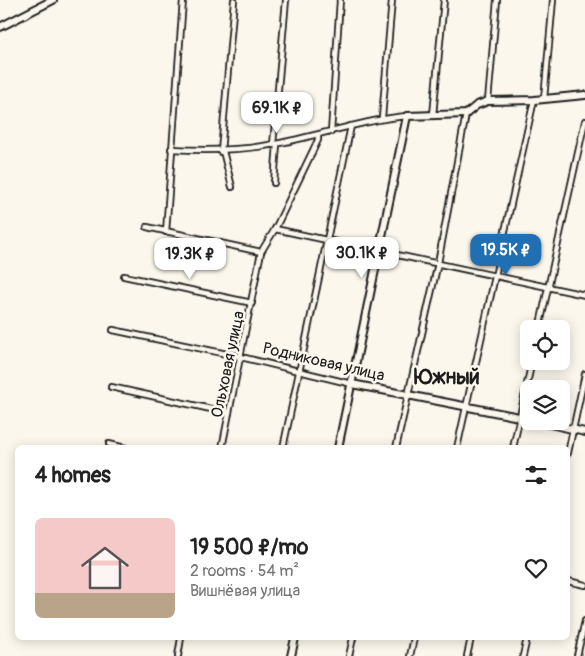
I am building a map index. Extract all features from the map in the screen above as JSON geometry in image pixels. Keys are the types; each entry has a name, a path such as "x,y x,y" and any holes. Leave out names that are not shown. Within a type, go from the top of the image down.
{"street":[{"path":"0,27 53,0"},
{"path":"166,232 183,0"},
{"path":"232,187 222,151 234,0"},
{"path":"274,183 275,144 286,0"},
{"path":"331,132 340,0"},
{"path":"382,118 392,0"},
{"path":"433,115 444,0"},
{"path":"488,101 497,0"},
{"path":"544,99 552,0"},
{"path":"172,149 222,151 275,144 331,132 382,118 466,114 477,105 488,101 534,100 585,95"},
{"path":"458,445 534,100"},
{"path":"397,445 438,263 466,114"},
{"path":"339,445 407,116"},
{"path":"541,320 585,122"},
{"path":"284,445 351,126"},
{"name":"Ольховая улица","path":"223,445 261,252 275,229 318,140 318,135"},
{"path":"146,227 261,252"},
{"path":"275,229 585,295"},
{"path":"124,276 252,303"},
{"name":"Родниковая улица","path":"113,330 241,357 352,384 408,393 466,407 520,417"},
{"path":"570,445 585,374"},
{"path":"112,387 229,413"},
{"path":"514,445 520,417"},
{"path":"570,429 585,432"},
{"path":"109,444 113,445"},
{"path":"570,581 585,585"},
{"path":"577,656 585,621"},
{"path":"178,656 182,640"},
{"path":"291,656 295,640"},
{"path":"348,656 352,640"},
{"path":"410,656 414,640"},
{"path":"467,656 471,640"},
{"path":"523,656 527,640"}],"district":[{"name":"Южный","path":"447,377"}]}
